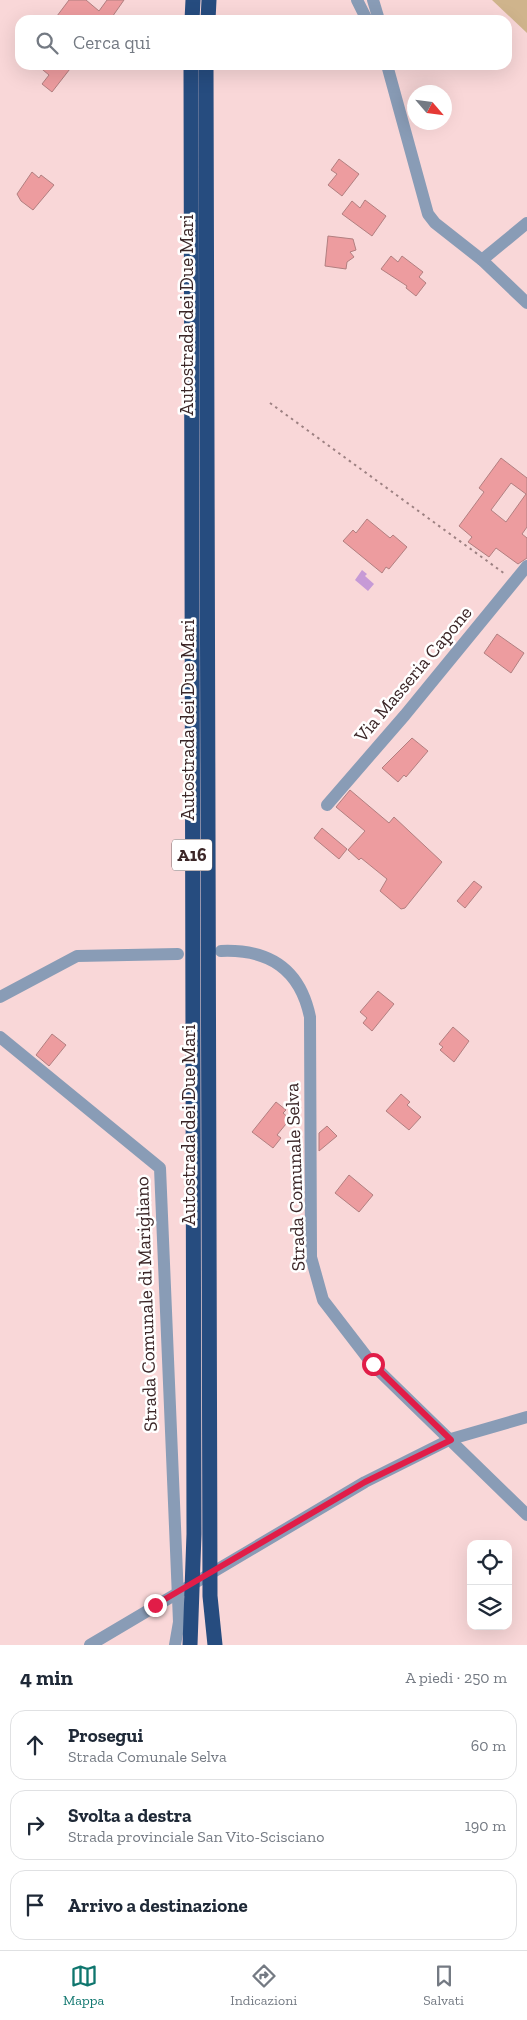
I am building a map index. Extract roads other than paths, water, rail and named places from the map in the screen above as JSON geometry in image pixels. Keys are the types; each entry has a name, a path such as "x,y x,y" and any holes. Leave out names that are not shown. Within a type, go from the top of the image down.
{"highway":[{"path":"192,15 193,0"},
{"path":"208,15 209,0"},
{"name":"Autostrada dei Due Mari","path":"190,1645 194,1534 191,70"},
{"name":"Autostrada dei Due Mari","path":"206,70 210,1578 215,1645"}],"street":[{"path":"357,0 364,15"},
{"path":"373,0 378,15"},
{"path":"388,70 428,214 435,223 482,260 527,303"},
{"path":"482,260 527,223"},
{"name":"Via Masseria Capone","path":"327,805 527,566"},
{"name":"Strada Comunale Selva","path":"221,951 249,953 270,959 289,971 306,999 310,1017 311,1257 315,1278 323,1300 373,1364 527,1515"},
{"path":"0,997 78,956 178,954"},
{"name":"Strada Comunale di Marigliano","path":"0,1037 160,1168 175,1557 180,1622 175,1645"},
{"path":"90,1645 365,1482 451,1440 527,1417"}]}
